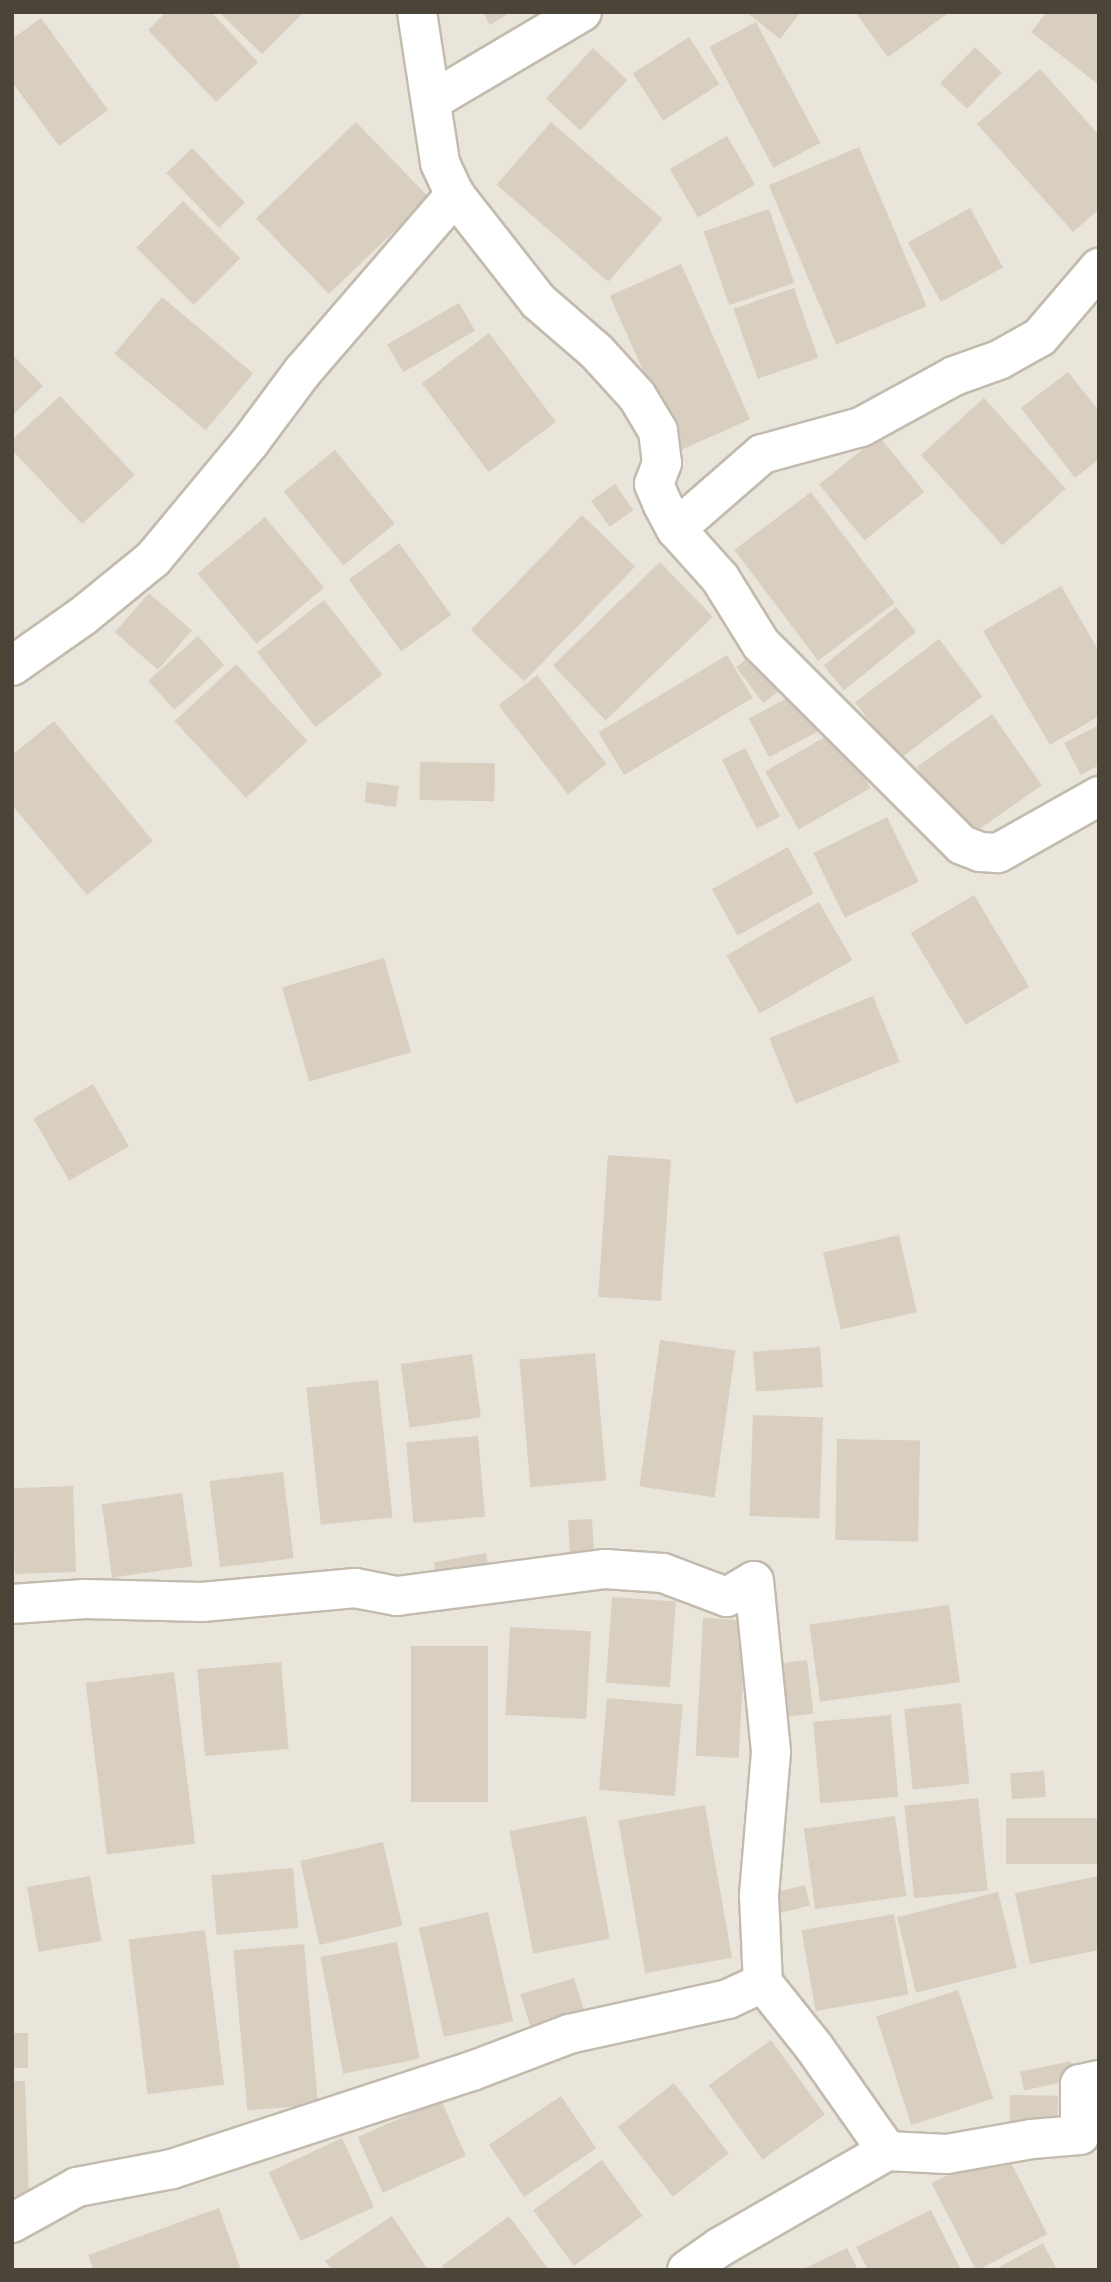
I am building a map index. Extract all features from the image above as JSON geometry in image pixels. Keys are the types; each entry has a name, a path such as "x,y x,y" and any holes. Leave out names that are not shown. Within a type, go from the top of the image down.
{"street":[{"path":"416,12 433,100 440,163 455,195 538,301 596,351 637,396 658,431 662,463 654,484 676,529 720,578 761,644 962,845 980,852 998,853 1099,796"},
{"path":"433,100 582,12"},
{"path":"12,666 83,616 153,559 250,442 303,371 455,195"},
{"path":"676,529 762,453 861,427 954,376 999,360 1040,337 1099,268"},
{"path":"12,1604 85,1599 202,1602 355,1588 397,1596 604,1569 663,1573 727,1597 754,1581 771,1752 762,1825 759,1896 762,1983 814,2046 887,2151"},
{"path":"12,2222 77,2187 172,2169 471,2071 569,2034 728,1999 762,1983"},
{"path":"687,2270 720,2247 887,2151 947,2154 1032,2139 1080,2135 1080,2084 1099,2080"}],"shaded area":[{"path":"12,12 1099,12 1099,2270 12,2270"}],"building":[{"path":"166,12 211,12 258,62 216,102 148,30"},
{"path":"219,12 304,12 262,54"},
{"path":"483,12 511,12 490,25"},
{"path":"746,12 801,12 780,39"},
{"path":"855,12 950,12 888,57"},
{"path":"1047,12 1099,12 1099,85 1031,32"},
{"path":"41,18 108,110 59,146 12,82 12,39"},
{"path":"756,22 820,143 774,168 709,47"},
{"path":"689,37 719,84 663,120 633,73"},
{"path":"975,47 1002,73 967,109 940,83"},
{"path":"593,48 627,80 580,131 546,98"},
{"path":"1040,69 1099,135 1099,209 1073,232 977,124"},
{"path":"356,122 429,198 329,294 256,219"},
{"path":"551,122 663,219 608,282 497,185"},
{"path":"727,136 755,184 698,217 670,169"},
{"path":"859,147 927,306 836,345 769,185"},
{"path":"192,148 245,203 219,228 166,173"},
{"path":"183,201 240,258 194,305 136,248"},
{"path":"970,208 1003,267 941,302 908,242"},
{"path":"769,209 794,283 729,305 704,231"},
{"path":"681,264 750,419 679,451 610,296"},
{"path":"794,288 818,358 758,379 733,309"},
{"path":"162,297 253,373 206,430 114,354"},
{"path":"459,303 475,331 403,372 387,345"},
{"path":"489,333 556,422 489,472 422,384"},
{"path":"12,354 43,386 12,416"},
{"path":"1068,372 1099,411 1099,459 1075,478 1021,408"},
{"path":"60,396 135,475 82,524 12,450 12,440"},
{"path":"984,398 1066,489 1002,546 921,455"},
{"path":"879,436 924,492 864,540 819,484"},
{"path":"335,450 395,524 343,565 284,492"},
{"path":"615,484 633,510 610,527 591,501"},
{"path":"811,492 895,603 818,661 734,550"},
{"path":"582,515 635,566 524,681 471,630"},
{"path":"265,517 324,587 257,644 198,574"},
{"path":"399,543 451,615 401,651 349,579"},
{"path":"660,562 713,617 606,720 553,666"},
{"path":"1061,586 1099,651 1099,716 1050,745 983,631"},
{"path":"149,593 192,630 158,670 115,632"},
{"path":"324,600 382,675 316,727 257,652"},
{"path":"896,607 916,632 844,690 824,666"},
{"path":"198,636 224,665 174,710 148,681"},
{"path":"939,639 982,697 898,760 855,702"},
{"path":"760,649 787,685 763,703 736,667"},
{"path":"727,655 753,698 624,775 598,732"},
{"path":"236,664 308,741 246,798 175,721"},
{"path":"537,675 607,764 568,794 498,705"},
{"path":"806,688 827,727 769,757 749,719"},
{"path":"992,714 1042,785 967,838 917,767"},
{"path":"54,721 153,841 87,895 12,805 12,755"},
{"path":"1099,725 1099,765 1081,775 1064,743"},
{"path":"837,730 870,788 799,830 765,772"},
{"path":"745,748 780,817 757,828 722,760"},
{"path":"420,762 495,763 494,801 419,800"},
{"path":"367,782 399,786 396,807 364,803"},
{"path":"887,817 919,882 845,918 813,853"},
{"path":"788,847 814,893 738,936 712,889"},
{"path":"974,895 1029,987 966,1025 911,933"},
{"path":"819,902 853,960 760,1014 726,956"},
{"path":"384,958 411,1052 309,1081 282,987"},
{"path":"873,996 900,1062 796,1104 769,1038"},
{"path":"93,1084 129,1146 69,1181 33,1118"},
{"path":"608,1155 671,1159 661,1301 598,1297"},
{"path":"899,1235 917,1312 841,1330 823,1253"},
{"path":"660,1340 735,1351 715,1497 639,1487"},
{"path":"820,1347 823,1387 756,1392 753,1352"},
{"path":"595,1353 606,1481 530,1487 519,1360"},
{"path":"472,1354 481,1417 410,1427 401,1364"},
{"path":"378,1380 392,1517 321,1525 306,1388"},
{"path":"753,1415 823,1417 819,1518 749,1516"},
{"path":"478,1436 485,1517 413,1523 406,1442"},
{"path":"837,1439 920,1440 918,1541 835,1540"},
{"path":"283,1472 294,1558 220,1567 210,1481"},
{"path":"73,1486 76,1572 15,1574 12,1488"},
{"path":"182,1493 192,1566 112,1578 102,1504"},
{"path":"592,1519 594,1558 570,1559 568,1520"},
{"path":"486,1553 490,1576 438,1585 434,1562"},
{"path":"612,1597 676,1601 670,1687 606,1683"},
{"path":"949,1605 960,1682 820,1702 809,1625"},
{"path":"703,1618 746,1620 739,1758 696,1756"},
{"path":"510,1627 591,1631 586,1719 505,1715"},
{"path":"411,1646 488,1646 488,1802 411,1802"},
{"path":"807,1660 814,1714 780,1718 773,1664"},
{"path":"281,1662 289,1749 205,1756 197,1669"},
{"path":"174,1672 195,1844 107,1855 86,1683"},
{"path":"607,1698 683,1705 675,1796 599,1790"},
{"path":"961,1703 969,1784 913,1790 904,1709"},
{"path":"891,1715 898,1797 820,1803 813,1722"},
{"path":"1044,1771 1046,1797 1012,1799 1010,1773"},
{"path":"978,1798 988,1890 914,1898 904,1806"},
{"path":"705,1805 732,1958 645,1973 618,1820"},
{"path":"586,1816 610,1939 533,1954 509,1831"},
{"path":"895,1816 906,1896 815,1909 804,1829"},
{"path":"1006,1818 1099,1818 1099,1864 1006,1864"},
{"path":"383,1842 402,1926 320,1945 300,1861"},
{"path":"293,1868 298,1928 217,1935 211,1875"},
{"path":"90,1876 101,1941 38,1952 27,1887"},
{"path":"1099,1876 1099,1950 1030,1964 1015,1893"},
{"path":"805,1885 810,1905 781,1913 776,1892"},
{"path":"998,1892 1017,1968 916,1993 897,1917"},
{"path":"488,1912 513,2021 444,2037 419,1928"},
{"path":"894,1914 908,1995 816,2011 801,1930"},
{"path":"205,1930 224,2085 148,2094 129,1939"},
{"path":"397,1942 420,2059 343,2074 320,1957"},
{"path":"304,1944 318,2104 247,2111 233,1950"},
{"path":"574,1978 585,2014 532,2031 520,1994"},
{"path":"958,1990 993,2098 911,2125 876,2017"},
{"path":"12,2033 28,2033 28,2068 12,2068"},
{"path":"771,2040 825,2114 763,2160 709,2085"},
{"path":"1071,2061 1075,2080 1024,2090 1020,2072"},
{"path":"12,2081 25,2081 29,2195 12,2196"},
{"path":"674,2083 729,2153 673,2197 618,2127"},
{"path":"1010,2095 1058,2096 1057,2129 1009,2128"},
{"path":"561,2096 596,2148 524,2197 489,2145"},
{"path":"441,2100 466,2156 383,2193 358,2137"},
{"path":"342,2138 374,2207 301,2241 269,2172"},
{"path":"1003,2147 1047,2234 976,2270 932,2183"},
{"path":"602,2160 643,2216 574,2266 533,2210"},
{"path":"219,2208 241,2270 94,2270 88,2255"},
{"path":"931,2210 961,2270 868,2270 856,2247"},
{"path":"392,2216 428,2270 332,2270 325,2261"},
{"path":"509,2216 549,2270 445,2270 442,2266"},
{"path":"1043,2243 1057,2270 994,2270"},
{"path":"847,2248 858,2270 801,2270"}]}
